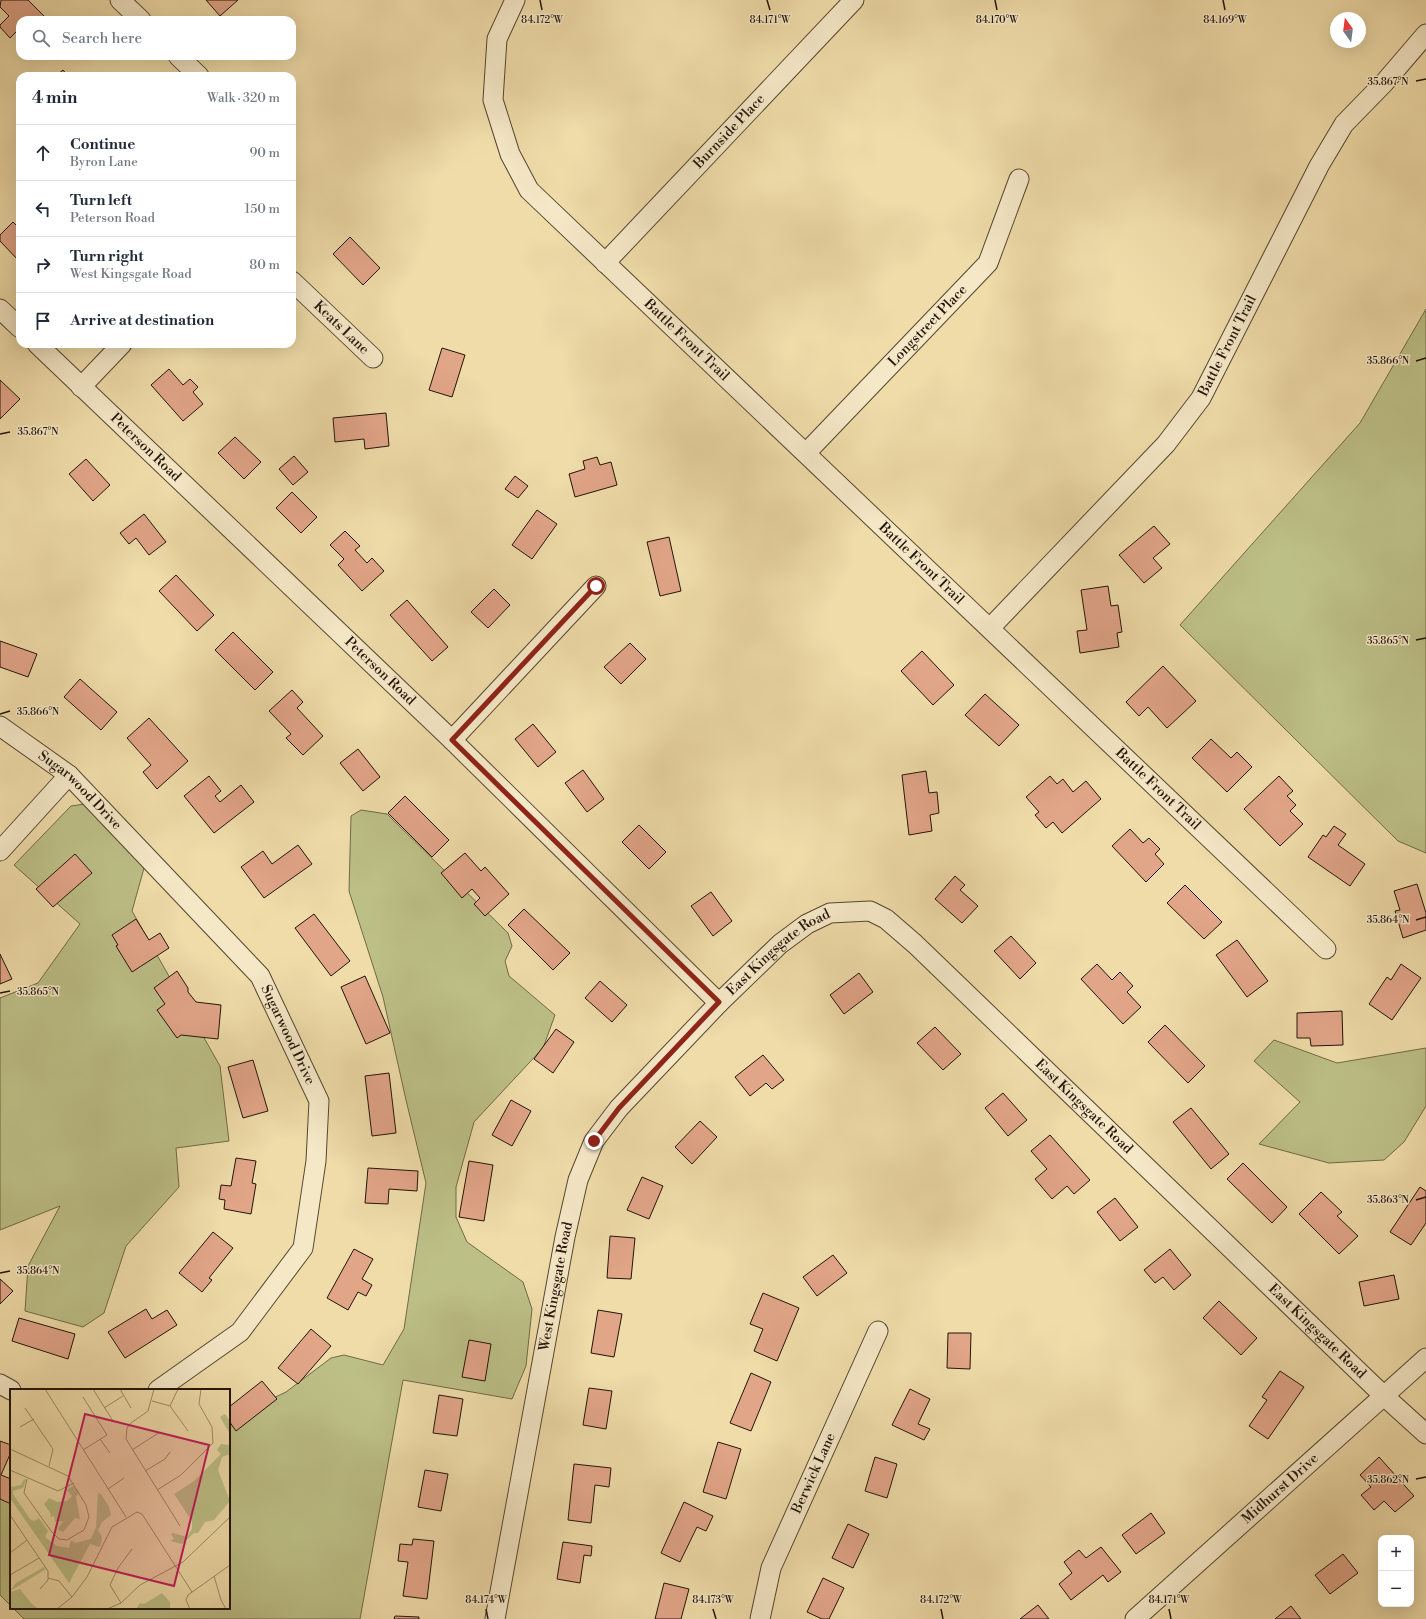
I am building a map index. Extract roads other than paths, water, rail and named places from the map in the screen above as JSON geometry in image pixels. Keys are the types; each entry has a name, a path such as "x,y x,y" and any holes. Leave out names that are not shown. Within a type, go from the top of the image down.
{"street":[{"path":"120,0 137,16"},
{"name":"Battle Front Trail","path":"515,0 497,39 493,100 510,154 529,190 1326,949"},
{"name":"Burnside Place","path":"605,263 854,0"},
{"name":"Battle Front Trail","path":"990,628 1166,444 1201,398 1319,166 1344,124 1384,83 1426,34"},
{"path":"182,60 195,72"},
{"name":"Longstreet Place","path":"806,453 988,263 1019,179"},
{"name":"Keats Lane","path":"296,285 373,358"},
{"path":"0,309 16,324"},
{"name":"Peterson Road","path":"41,348 452,740 719,1002"},
{"path":"81,387 118,348"},
{"path":"452,740 596,586"},
{"name":"Sugarwood Drive","path":"0,726 69,775 260,976 319,1101 316,1161 303,1248 240,1332 159,1389"},
{"path":"0,851 69,775"},
{"name":"East Kingsgate Road","path":"719,1002 780,944 807,924 830,913 870,911 886,919 1384,1396 1426,1434"},
{"name":"West Kingsgate Road","path":"495,1619 565,1237 578,1180 594,1141 619,1108 719,1002"},
{"name":"Berwick Lane","path":"760,1619 771,1568 878,1331"},
{"name":"Midhurst Drive","path":"1135,1619 1426,1358"},
{"path":"0,1384 10,1389"}]}
